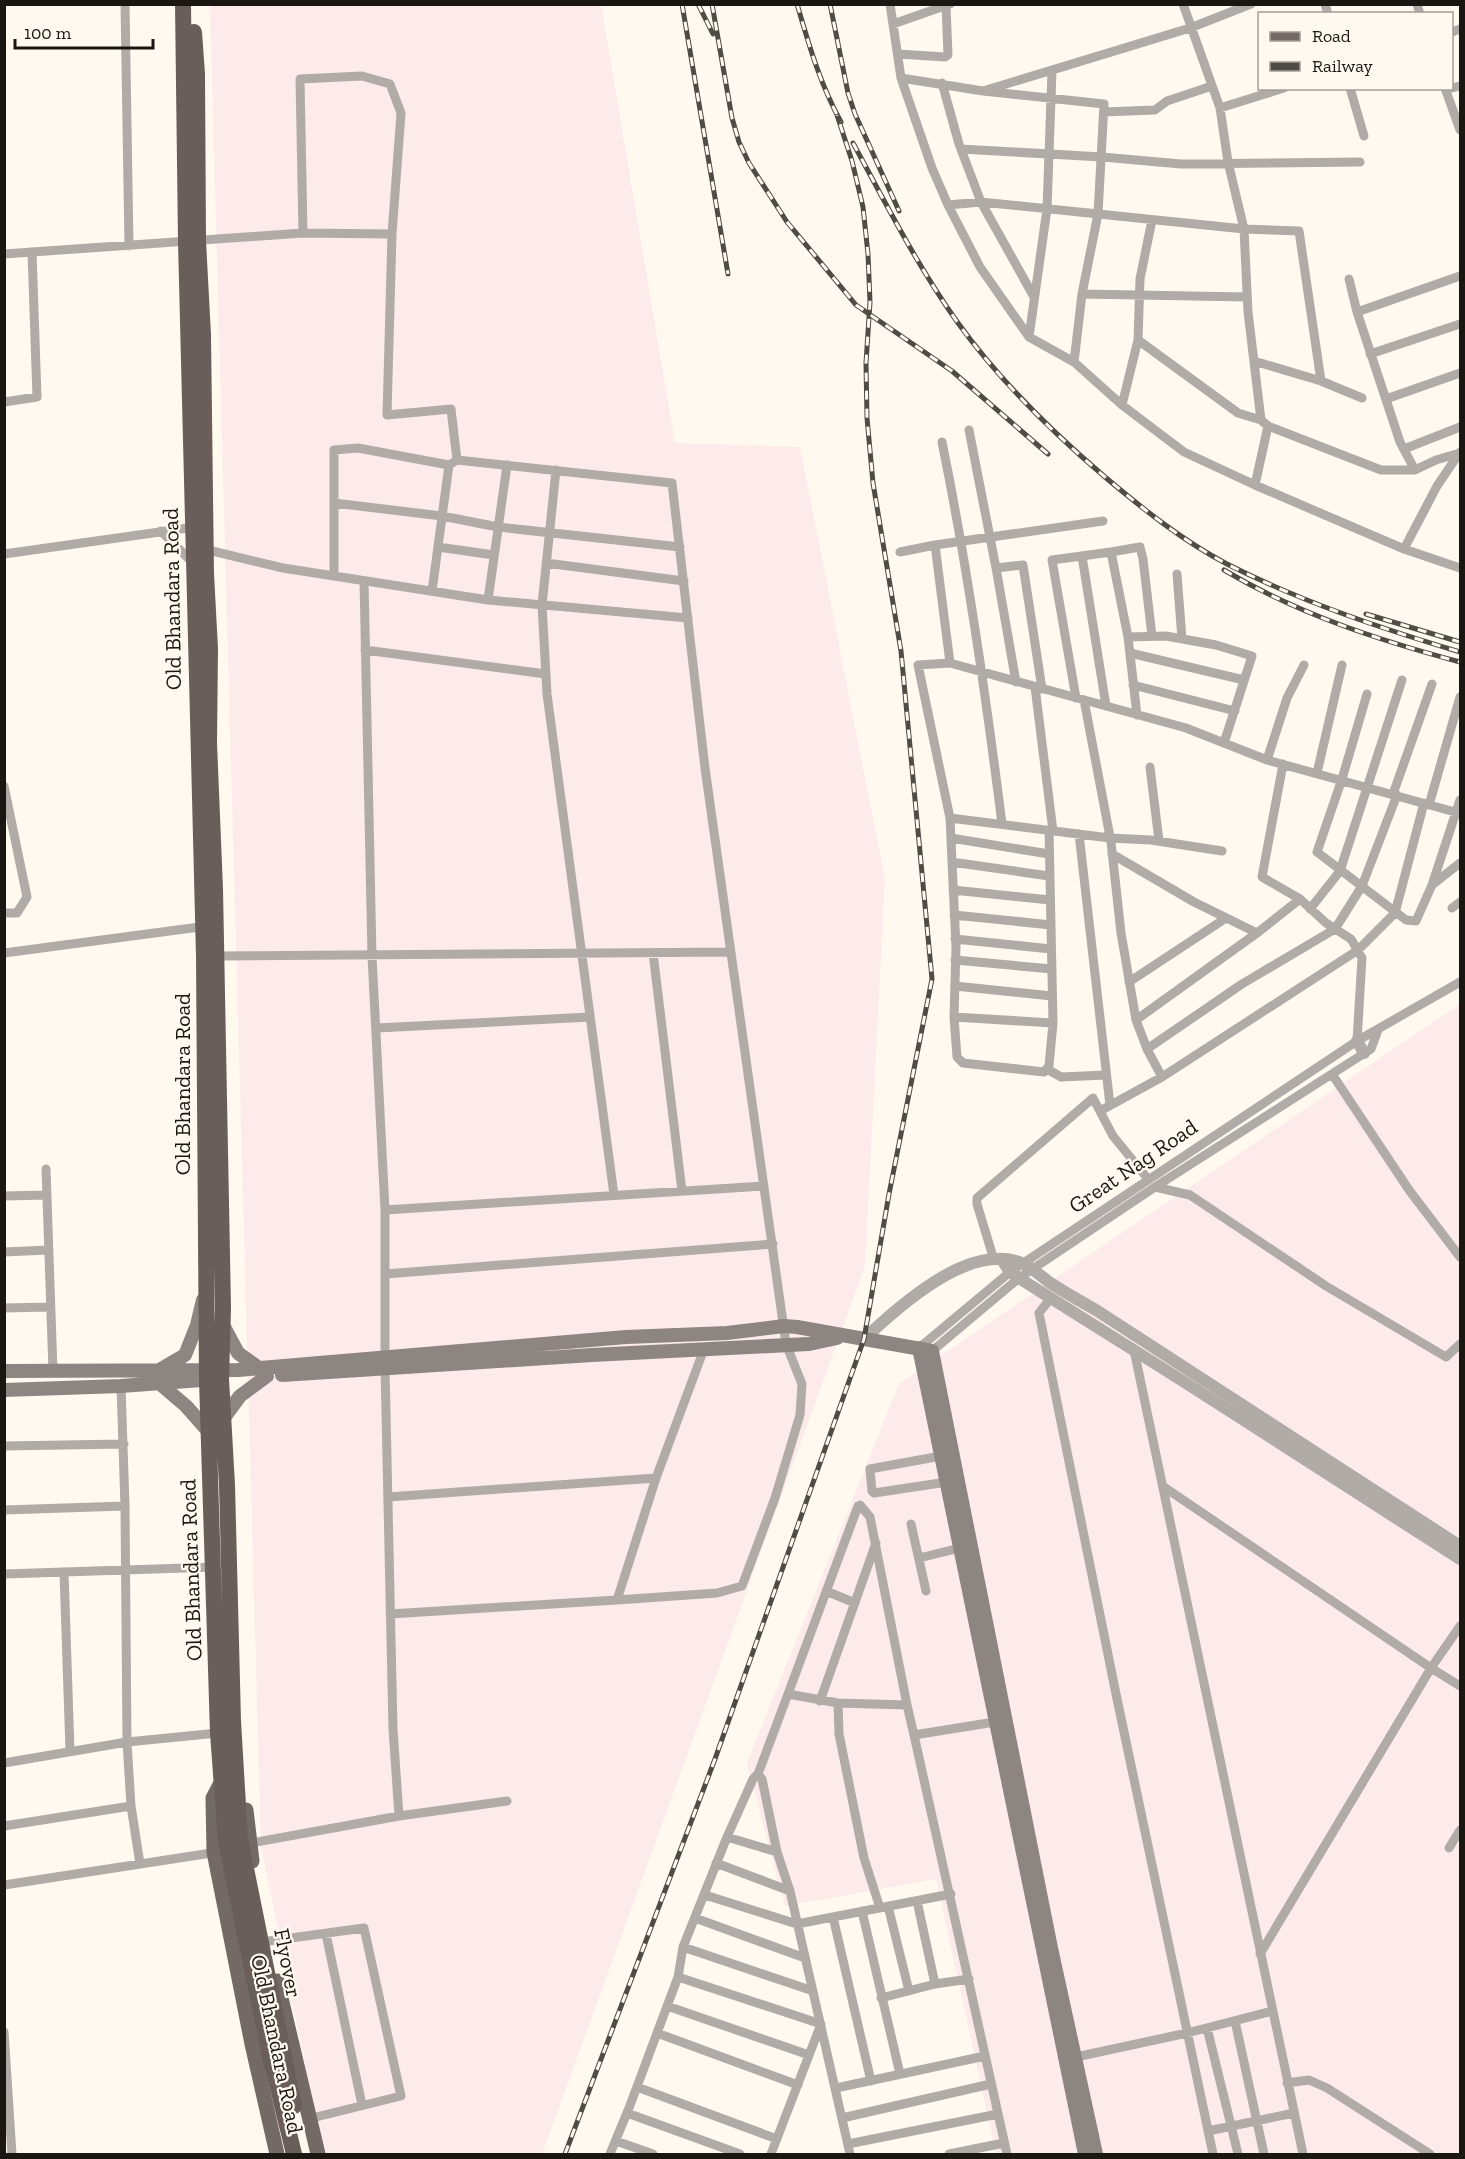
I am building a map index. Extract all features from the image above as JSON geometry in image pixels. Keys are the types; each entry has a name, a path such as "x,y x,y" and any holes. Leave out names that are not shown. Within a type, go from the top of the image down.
{"highway":[{"name":"Old Bhandara Road","path":"183,4 189,43 200,527 198,553 210,956 213,1199 207,1286 214,1375 209,1432 221,1567 218,1733 229,1788"},
{"path":"189,43 194,4"},
{"path":"213,1199 222,1323 214,1375 223,1419 221,1567 232,1721 229,1788"},
{"name":"Flyover","path":"229,1788 226,1842 238,1907 294,2154"},
{"name":"Flyover","path":"229,1788 292,2098 306,2154"}],"main road":[{"path":"4,1390 121,1386 159,1377 185,1355 197,1325 207,1286"},
{"path":"222,1323 238,1353 263,1372"},
{"path":"4,1371 53,1371 159,1377 214,1375 385,1362 626,1337 727,1333 784,1326 925,1350"},
{"path":"385,1362 809,1344 844,1336"},
{"path":"925,1350 941,1456 960,1548 1076,2057 1085,2154"},
{"path":"925,1350 958,1487 1001,1721 1083,2119 1096,2154"},
{"path":"223,1419 240,1396 263,1372"},
{"path":"159,1377 209,1432"},
{"path":"229,1788 244,1791 249,1844 308,2119 318,2154"},
{"name":"Old Bhandara Road","path":"229,1788 213,1798 214,1852 252,2044 277,2154"}],"street":[{"path":"125,4 129,246"},
{"path":"890,4 901,78 932,168 980,267 1029,337 1074,362 1122,405 1184,452 1404,549 1461,568"},
{"path":"1183,4 1220,108 1228,162 1244,229 1247,297 1254,361 1265,423 1255,485"},
{"path":"983,91 1190,28 1251,4"},
{"path":"894,24 948,5 948,55 945,57 898,54"},
{"path":"1029,337 1047,208 1052,71"},
{"path":"303,233 300,79 362,76 390,84 401,113 392,234 387,415 451,409 453,463 442,516 432,591"},
{"path":"901,78 983,91 1104,104 1098,214 1082,294 1074,362"},
{"path":"942,83 961,149 981,202 1035,297"},
{"path":"1104,112 1155,110 1167,101 1212,86"},
{"path":"1220,108 1278,90"},
{"path":"1351,90 1364,136"},
{"path":"1448,90 1461,130"},
{"path":"961,149 1181,164 1360,162"},
{"path":"948,205 981,202 1244,229 1299,231 1321,381"},
{"path":"1122,405 1138,340 1140,279 1152,220"},
{"path":"4,254 303,233 392,234"},
{"path":"4,402 37,397 32,252"},
{"path":"1357,312 1461,276"},
{"path":"1349,279 1370,354 1404,449 1415,470"},
{"path":"1082,294 1247,297"},
{"path":"1370,354 1461,324"},
{"path":"1138,340 1238,413 1381,470 1415,470 1436,460 1460,453"},
{"path":"1254,361 1321,381 1362,398"},
{"path":"1386,399 1461,373"},
{"path":"1404,449 1461,427"},
{"path":"969,430 1016,682"},
{"path":"942,442 962,541 983,673 1002,824"},
{"path":"334,576 334,450 358,448 453,463 507,465 672,483 705,768 786,1344 802,1384 800,1415 775,1498 742,1586 717,1593 390,1614"},
{"path":"1404,549 1437,486 1460,453"},
{"path":"488,600 507,465"},
{"path":"556,470 542,605 546,674 614,1195"},
{"path":"334,503 442,516 498,527 680,547"},
{"path":"900,552 935,544 1103,521"},
{"path":"4,554 200,527"},
{"path":"161,531 198,553 283,568 488,600 688,618"},
{"path":"935,544 950,663"},
{"path":"438,547 495,555"},
{"path":"1152,636 1140,547 1052,560 1110,838 1121,933 1136,1020 1147,1049 1162,1077"},
{"path":"1111,552 1128,636 1137,715"},
{"path":"1082,556 1106,706"},
{"path":"546,563 684,581"},
{"path":"996,568 1023,565 1039,688 1051,830 1049,854 1053,1023 1047,1069"},
{"path":"1177,574 1182,639"},
{"path":"364,580 372,956 385,1210 385,1362 393,1729 399,1816"},
{"path":"1128,636 1182,639 1216,645 1252,657 1224,743"},
{"path":"366,650 546,674"},
{"path":"1130,653 1244,680"},
{"path":"1047,1069 1044,1072 963,1063 957,1057 954,1017 955,939 950,818 918,665 950,663 1186,728 1267,760 1455,812"},
{"path":"1267,760 1287,698 1304,665"},
{"path":"1317,773 1342,665"},
{"path":"1310,909 1340,871 1402,680"},
{"path":"1147,1049 1242,984 1335,929 1362,886 1432,684"},
{"path":"1133,685 1234,711"},
{"path":"1367,694 1342,779 1317,852 1395,913 1406,920 1416,921 1432,885 1455,812 1461,800"},
{"path":"1100,1111 1162,1077 1358,950 1395,913 1426,804 1461,697"},
{"path":"1283,764 1262,877 1300,899 1335,929 1351,939 1358,950 1362,958 1357,1041 1364,1053"},
{"path":"1150,767 1159,841"},
{"path":"4,786 27,897 17,913 4,913"},
{"path":"950,818 1110,838 1159,841 1222,851"},
{"path":"1079,834 1110,1105"},
{"path":"951,838 1049,854"},
{"path":"1112,854 1194,902 1257,933"},
{"path":"952,862 1050,876"},
{"path":"1432,885 1461,863"},
{"path":"953,890 1050,900"},
{"path":"1136,1020 1257,933 1300,899"},
{"path":"1452,908 1461,902"},
{"path":"954,915 1051,925"},
{"path":"1129,982 1226,918"},
{"path":"4,953 209,926"},
{"path":"955,939 1051,950"},
{"path":"210,956 731,952"},
{"path":"653,953 682,1191"},
{"path":"955,960 1052,969"},
{"name":"Great Nag Road","path":"925,1350 1014,1275 1148,1179 1357,1041 1460,985"},
{"path":"955,986 1052,996"},
{"path":"377,1028 590,1017"},
{"path":"954,1017 1053,1023"},
{"path":"1028,1267 1371,1049 1378,1030"},
{"path":"1047,1069 1061,1077 1106,1075"},
{"path":"1332,1074 1408,1190 1461,1257"},
{"path":"1148,1179 1113,1136 1093,1098 977,1198 977,1204 998,1260 1014,1275 1461,1559"},
{"path":"46,1169 53,1371"},
{"path":"385,1210 764,1186"},
{"path":"1155,1187 1190,1195 1326,1286 1446,1357 1461,1344"},
{"path":"4,1196 47,1195"},
{"path":"385,1274 773,1244"},
{"path":"4,1252 48,1250"},
{"path":"864,1339 925,1288 969,1266 998,1260 1028,1267 1461,1546"},
{"path":"1059,1288 1039,1313 1213,2154"},
{"path":"4,1308 50,1307"},
{"path":"1139,1338 1134,1350 1302,2154"},
{"path":"617,1600 656,1478 704,1349"},
{"path":"121,1386 124,1444 127,1742 131,1806 140,1864"},
{"path":"4,1446 124,1444"},
{"path":"941,1456 870,1469 872,1491 874,1493 947,1482"},
{"path":"388,1497 656,1478"},
{"path":"1164,1487 1461,1686"},
{"path":"610,2154 678,1977 683,1947 727,1837 753,1779 758,1774 860,1505 867,1511 876,1543 907,1705 951,1894 1006,2154"},
{"path":"4,1510 125,1506"},
{"path":"911,1524 926,1591"},
{"path":"820,1701 876,1543"},
{"path":"919,1558 960,1548"},
{"path":"4,1574 221,1567"},
{"path":"64,1572 70,1751"},
{"path":"826,1591 855,1603"},
{"path":"1260,1954 1431,1668 1461,1626"},
{"path":"788,1694 838,1703 907,1705"},
{"path":"838,1703 839,1734 864,1858 884,1907 909,1990"},
{"path":"914,1735 1001,1721"},
{"path":"4,1763 127,1742 218,1733"},
{"path":"758,1774 762,1779 777,1851 790,1891 849,2150 998,2114"},
{"path":"4,1885 214,1852 399,1816 507,1801"},
{"path":"4,1826 131,1806"},
{"path":"1449,1848 1461,1830"},
{"path":"727,1837 777,1851"},
{"path":"716,1863 790,1891"},
{"path":"705,1895 797,1924 951,1894"},
{"path":"917,1901 935,1984"},
{"path":"862,1911 900,2074"},
{"path":"833,1917 871,2081"},
{"path":"695,1918 805,1958"},
{"path":"269,1941 364,1928 401,2096 308,2119"},
{"path":"326,1934 362,2105"},
{"path":"683,1947 813,1991"},
{"path":"678,1977 821,2024"},
{"path":"881,1998 969,1978"},
{"path":"667,2006 809,2055"},
{"path":"1076,2057 1187,2033 1272,2011"},
{"path":"1235,2021 1264,2154"},
{"path":"771,2154 821,2024"},
{"path":"1207,2028 1238,2154"},
{"path":"4,2032 8,2140 12,2154"},
{"path":"657,2033 798,2085"},
{"path":"836,2088 985,2056"},
{"path":"1287,2083 1309,2080 1327,2088 1430,2154"},
{"path":"842,2118 991,2084"},
{"path":"637,2087 777,2139"},
{"path":"627,2113 740,2154"},
{"path":"1208,2131 1294,2113"},
{"path":"616,2141 653,2154"},
{"path":"949,2154 1004,2143"}],"shaded area":[{"path":"210,5 601,5 675,443 800,447 885,879 865,1266 542,2154 323,2154 261,1847"},
{"path":"1460,1004 1460,2154 996,2154 936,1879 785,1906 747,1763 899,1384"}],"railway":[{"path":"682,4 728,274"},
{"path":"698,4 713,34"},
{"path":"712,4 732,118 739,142 749,163 787,222 856,305 952,371 1048,454"},
{"path":"797,4 821,79 841,122"},
{"path":"830,4 848,93 855,114 899,211"},
{"path":"565,2154 715,1759 864,1339 889,1194 932,979 901,651 873,483 867,418 866,363 870,302 863,207 852,161 837,115"},
{"path":"853,143 916,258 958,323 991,365 1027,404 1105,477 1164,524 1195,545 1255,578 1342,613 1460,652"},
{"path":"1224,570 1310,613 1399,645 1460,662"},
{"path":"1366,614 1460,642"}]}
